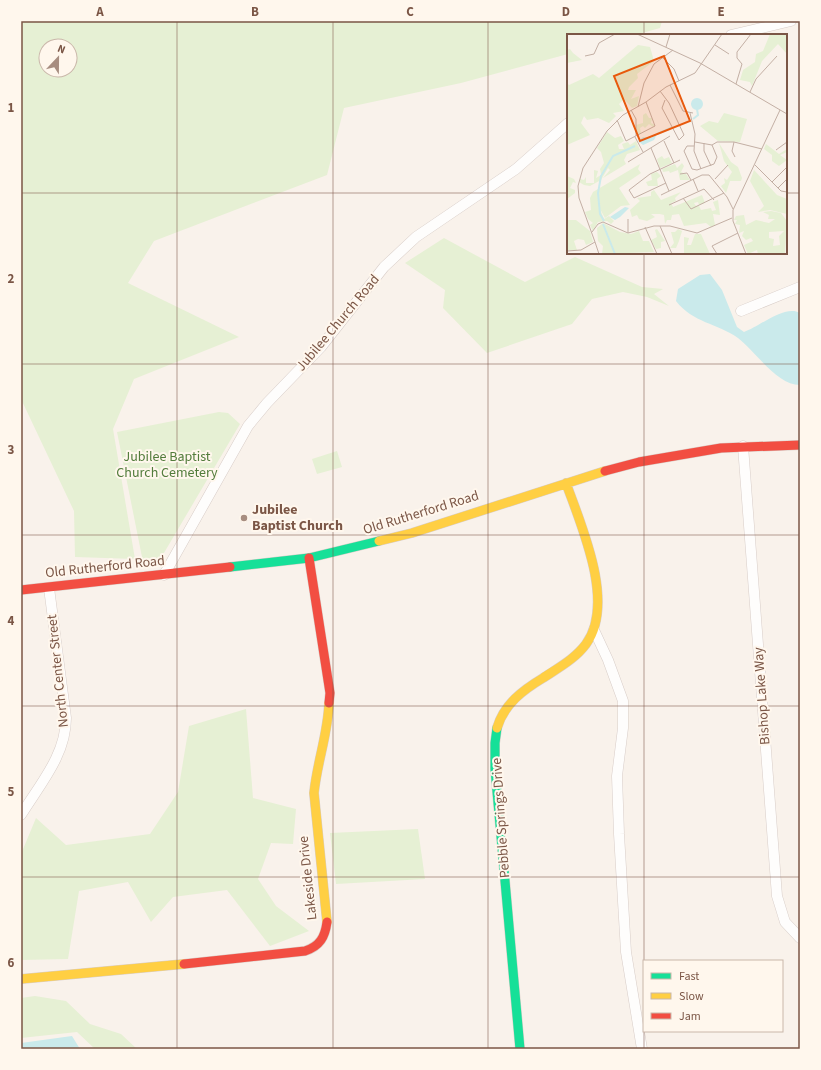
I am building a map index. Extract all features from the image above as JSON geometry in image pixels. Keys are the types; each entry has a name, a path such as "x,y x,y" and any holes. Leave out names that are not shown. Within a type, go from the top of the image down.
{"street":[{"path":"735,34 791,21"},
{"name":"Jubilee Church Road","path":"164,575 248,426 267,403 320,347 384,267 416,238 516,169 567,124"},
{"path":"741,311 800,287"},
{"name":"Old Rutherford Road","path":"21,590 309,558 412,533 566,483 639,462 680,454 743,446 800,445"},
{"name":"Bishop Lake Way","path":"743,446 777,896 785,922 800,938"},
{"name":"Pebble Springs Drive","path":"520,1049 497,781 496,732 504,712 517,696 579,652 588,642 594,630 598,610 596,576 566,483"},
{"name":"Lakeside Drive","path":"21,979 280,955 308,951 319,945 322,940 327,921 314,793 316,774 328,726 330,693 309,558"},
{"name":"North Center Street","path":"21,815 58,757 66,732 66,718 49,588"},
{"path":"594,630 621,692 623,705 623,728 617,776 619,834 626,952 642,1049"}],"green space":[{"path":"21,21 662,21 660,28 639,34 567,34 567,54 461,83 344,108 327,175 154,241 128,283 239,337 134,379 113,429 135,559 75,557 74,511 21,399"},
{"path":"444,238 525,282 575,257 642,287 663,289 654,294 669,306 647,297 623,292 592,299 572,324 487,353 443,308 445,290 405,263"},
{"name":"Jubilee Baptist Church Cemetery","path":"219,412 228,413 240,424 161,558 152,566 143,562 117,432"},
{"path":"337,451 342,467 317,474 312,459"},
{"path":"246,709 253,798 296,809 293,844 271,843 258,879 276,906 309,931 270,946 227,890 173,897 151,922 128,882 79,891 68,959 21,960 21,854 36,818 66,845 150,834 178,792 189,726"},
{"path":"418,829 425,879 336,884 330,833"},
{"path":"35,996 66,1001 90,1024 121,1034 137,1049 95,1049 77,1032 21,1038 21,998"}],"water":[{"path":"710,274 722,290 737,327 744,332 787,311 800,313 800,385 791,384 775,374 738,338 690,314 676,301 678,289 700,275"},
{"path":"72,1036 80,1049 21,1049 21,1043"}],"traffic: fast":[{"path":"230,567 309,558 379,541"},
{"path":"497,728 495,743 495,769 520,1049"}],"traffic: slow":[{"path":"379,541 412,533 605,471"},
{"path":"497,728 504,712 515,698 572,659 586,644 594,627 598,607 597,586 593,564 580,520 566,483"},
{"path":"327,922 314,793 317,770 327,726 329,703"},
{"path":"21,979 184,964"}],"traffic: jam":[{"path":"605,471 639,462 721,448 800,445"},
{"path":"309,558 330,693 329,703"},
{"path":"21,590 230,567"},
{"path":"184,964 305,951 318,944 325,932 327,922"}],"place":[{"name":"Jubilee Baptist Church","path":"244,518"}]}
